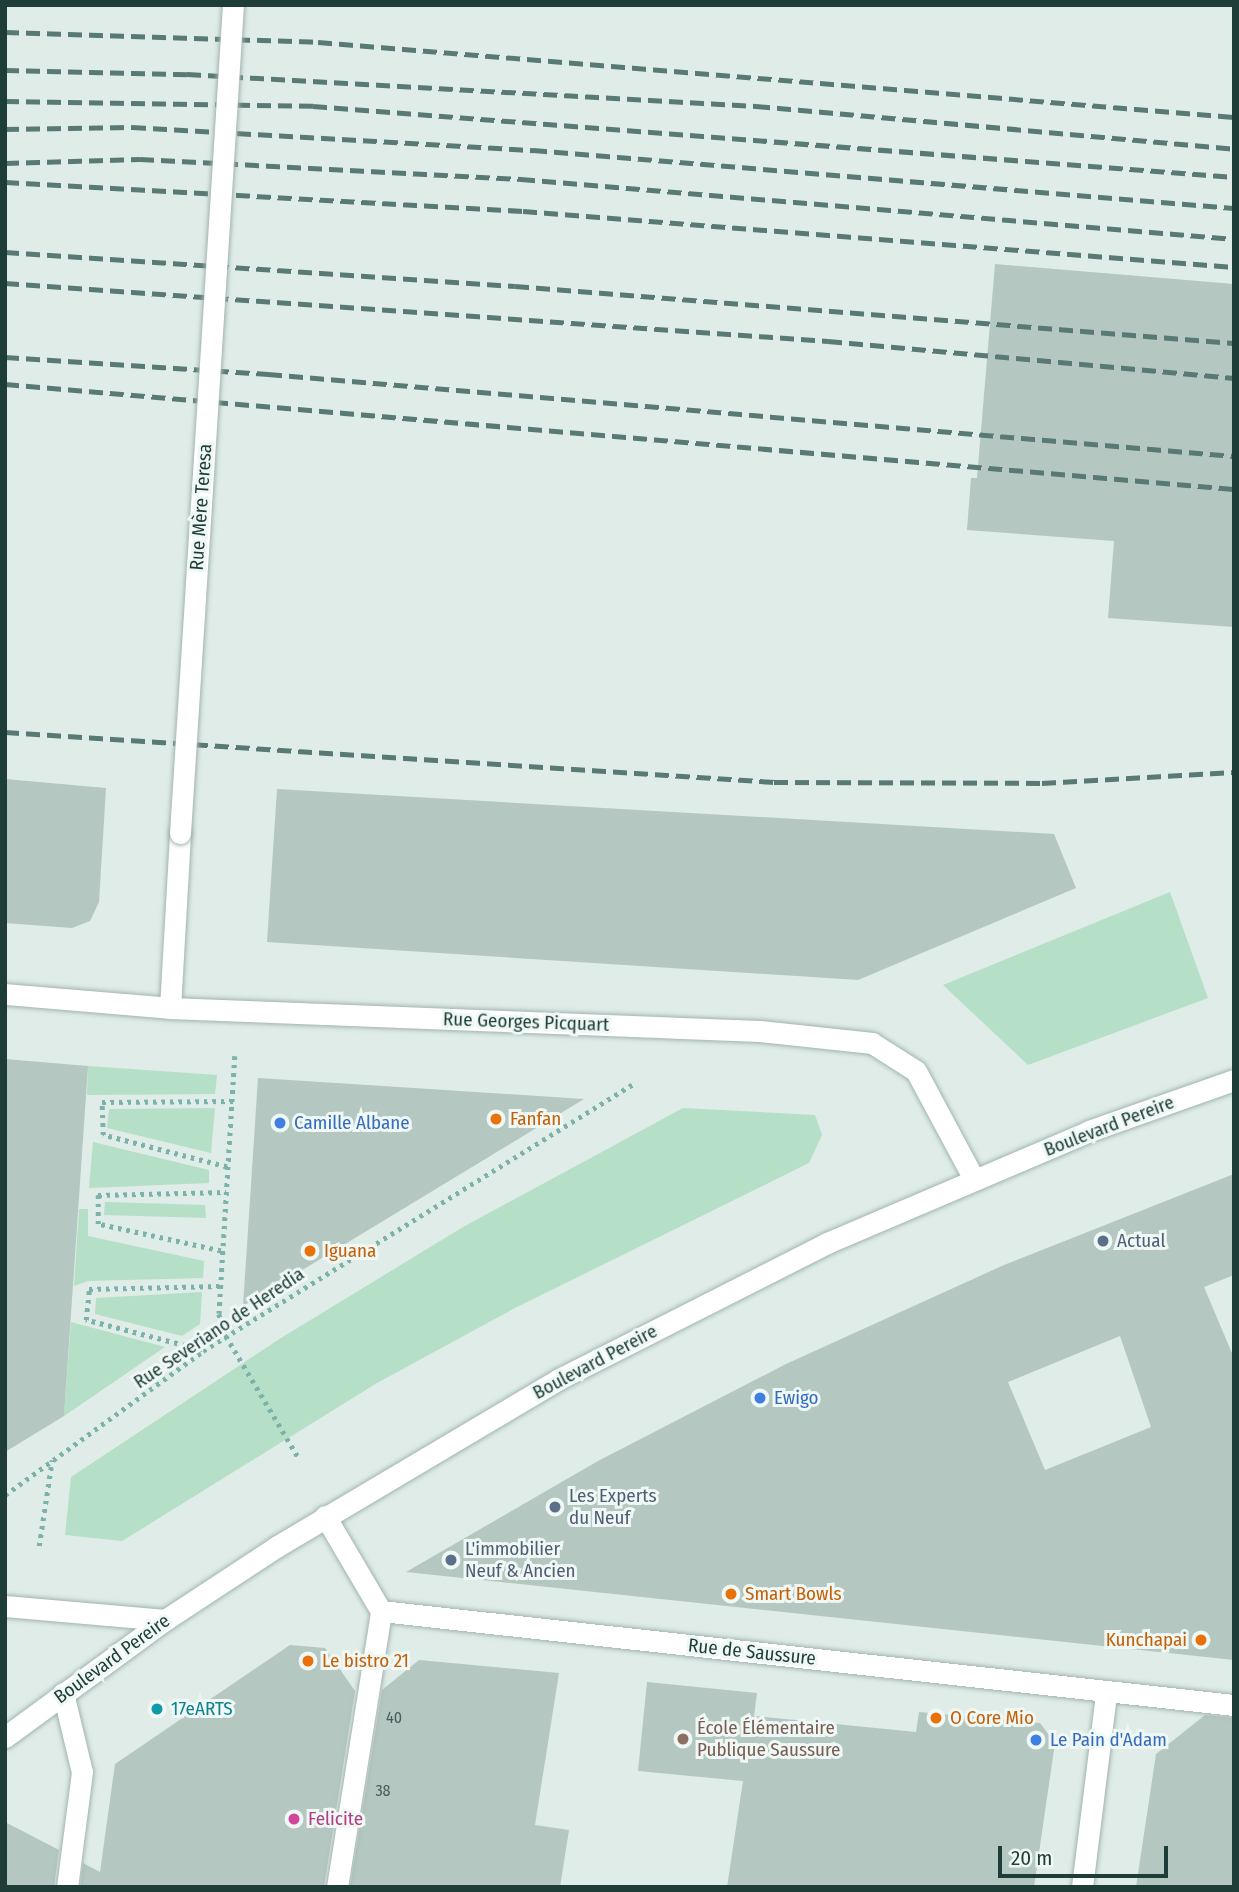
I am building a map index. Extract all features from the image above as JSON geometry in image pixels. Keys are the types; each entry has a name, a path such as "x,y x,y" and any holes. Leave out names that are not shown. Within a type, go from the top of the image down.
{"street":[{"name":"Rue Mère Teresa","path":"170,1008 233,5"},
{"name":"Rue Georges Picquart","path":"5,994 170,1008 760,1031 872,1043 916,1071 974,1179"},
{"name":"Boulevard Pereire","path":"5,1737 165,1620 325,1516 559,1379 827,1243 974,1179 1234,1080"},
{"path":"325,1516 380,1611 337,1887"},
{"path":"5,1606 165,1620"},
{"name":"Rue de Saussure","path":"380,1611 1234,1705"},
{"path":"63,1693 82,1772 67,1887"},
{"path":"1082,1887 1106,1693"}],"path":[{"path":"235,1056 219,1314 226,1336 298,1457"},
{"name":"Rue Severiano de Heredia","path":"5,1495 203,1350 633,1084"},
{"path":"227,1167 103,1135 102,1102 233,1101"},
{"path":"221,1251 98,1224 98,1195 226,1192"},
{"path":"203,1350 86,1321 89,1289 219,1286"},
{"path":"39,1546 52,1461"}],"green space":[{"path":"1170,892 1208,998 1028,1065 943,985"},
{"path":"88,1066 217,1075 215,1094 87,1095"},
{"path":"215,1108 211,1153 107,1128 109,1109"},
{"path":"683,1108 815,1115 822,1135 809,1163 515,1308 377,1383 122,1541 65,1535 71,1477 281,1338 463,1227"},
{"path":"93,1142 209,1170 209,1183 89,1188"},
{"path":"105,1202 205,1205 206,1218 104,1215"},
{"path":"79,1209 88,1209 88,1236 204,1261 203,1278 88,1281 74,1286"},
{"path":"202,1292 200,1324 182,1336 95,1314 96,1298"},
{"path":"71,1322 165,1347 64,1416"}],"building":[{"path":"995,264 1234,284 1234,627 1108,618 1114,541 967,530 971,478 977,478"},
{"path":"5,779 106,788 99,902 90,921 72,928 5,923"},
{"path":"277,789 1054,834 1076,888 858,980 267,942"},
{"path":"5,1059 88,1066 64,1416 5,1452"},
{"path":"258,1078 383,1086 584,1099 243,1306"},
{"path":"1234,1174 1234,1275 1204,1287 1234,1358 1234,1660 406,1572 598,1461 786,1364 1004,1265","holes":["1120,1336 1151,1427 1045,1470 1008,1382"]},
{"path":"290,1645 325,1648 355,1691 324,1887 80,1887 83,1863 100,1872 115,1764"},
{"path":"419,1660 559,1673 535,1825 569,1830 560,1887 350,1887 382,1690"},
{"path":"647,1682 757,1693 754,1716 916,1732 919,1712 1040,1723 1055,1743 1034,1887 727,1887 743,1781 638,1771"},
{"path":"1205,1715 1234,1718 1234,1887 1136,1887 1156,1754"},
{"path":"5,1822 59,1850 54,1887 5,1887"}],"railway":[{"path":"5,32 318,42 1234,117"},
{"path":"5,70 187,74 756,106 1234,149"},
{"path":"5,101 313,106 1234,177"},
{"path":"5,129 132,127 533,150 1234,208"},
{"path":"5,163 140,159 521,179 1234,239"},
{"path":"5,182 523,211 1234,267"},
{"path":"5,252 515,286 1234,343"},
{"path":"5,283 828,341 1234,378"},
{"path":"5,357 268,374 1234,456"},
{"path":"5,384 1234,489"},
{"path":"5,732 774,782 1042,783 1234,772"}],"place":[{"name":"Fanfan","path":"496,1119"},
{"name":"Camille Albane","path":"280,1123"},
{"name":"Actual","path":"1103,1241"},
{"name":"Iguana","path":"310,1251"},
{"name":"Ewigo","path":"760,1398"},
{"name":"Les Experts du Neuf","path":"555,1507"},
{"name":"L'immobilier Neuf & Ancien","path":"451,1560"},
{"name":"Smart Bowls","path":"731,1594"},
{"name":"Kunchapai","path":"1201,1640"},
{"name":"Le bistro 21","path":"308,1661"},
{"name":"17eARTS","path":"157,1709"},
{"name":"O Core Mio","path":"936,1718"},
{"name":"École Élémentaire Publique Saussure","path":"683,1739"},
{"name":"Le Pain d'Adam","path":"1036,1740"},
{"name":"Felicite","path":"294,1819"}]}
